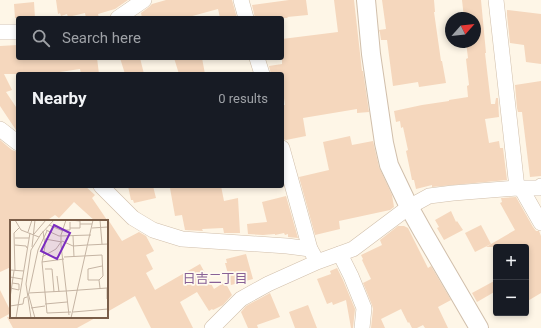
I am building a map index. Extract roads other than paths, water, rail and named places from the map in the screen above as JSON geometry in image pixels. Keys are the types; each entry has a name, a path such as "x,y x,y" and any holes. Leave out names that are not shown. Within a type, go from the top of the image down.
{"street":[{"path":"121,16 144,0"},
{"path":"241,0 245,16"},
{"path":"366,0 371,54 384,143 389,165 409,207 479,328"},
{"path":"496,0 519,188 541,223"},
{"path":"0,32 16,32"},
{"path":"258,60 261,72"},
{"path":"0,129 16,141"},
{"path":"284,155 310,248 317,262"},
{"path":"212,328 241,299 268,284 317,262 353,249 409,207 429,196 519,188 538,188 541,186"},
{"path":"103,188 133,218 153,230 182,239 310,248"},
{"path":"340,254 364,308 362,328"}],"district":[{"name":"日吉二丁目","path":"215,278"}]}
